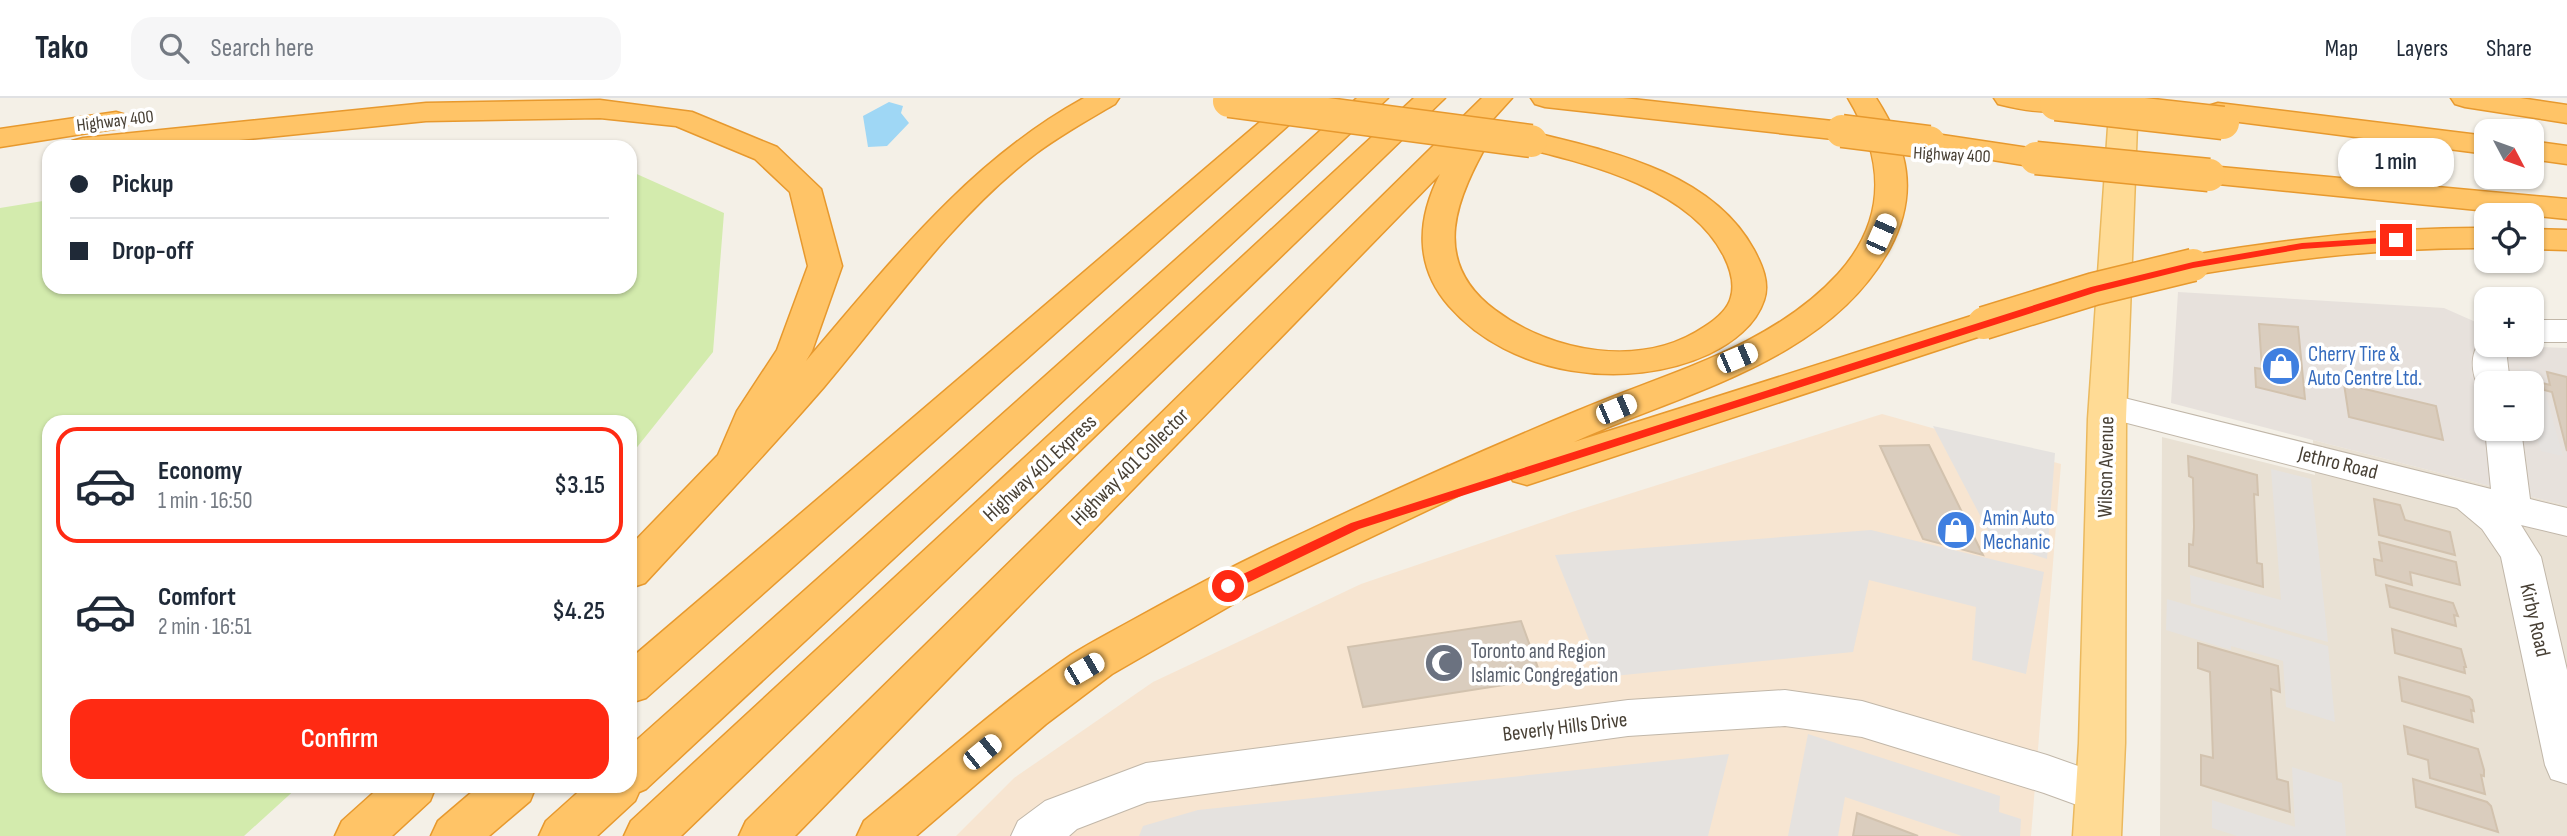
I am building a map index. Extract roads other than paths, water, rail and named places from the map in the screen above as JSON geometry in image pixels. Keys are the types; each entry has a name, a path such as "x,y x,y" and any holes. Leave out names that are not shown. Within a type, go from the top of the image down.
{"highway":[{"name":"Highway 400","path":"0,138 60,128 313,98"},
{"path":"637,565 734,463 946,220 992,173 1044,132 1105,98"},
{"path":"637,679 1305,98"},
{"name":"Highway 400","path":"1338,98 1843,139 2567,209"},
{"path":"637,769 1374,98"},
{"name":"Highway 401 Express","path":"648,836 1431,98"},
{"path":"1221,99 1547,115 1581,153 1628,168 1674,190 1720,223 1740,249 1748,274 1748,298 1735,318 1720,333 1675,355 1645,362 1601,361 1546,352 1505,334 1461,300 1441,264 1436,246 1437,225 1446,194 1460,164 1500,98"},
{"name":"Highway 401 Collector","path":"763,836 1500,98"},
{"path":"881,836 1084,669 1228,586 1592,419 1760,348 1814,315 1850,281 1874,248 1888,220 1893,193 1893,169 1885,142 1862,98"},
{"path":"2008,98 2474,144"},
{"path":"2123,98 2220,118 2474,154"},
{"path":"2465,98 2567,114"},
{"path":"152,140 426,112 600,109 682,118 766,153 805,189 825,266 794,351 756,411 734,463"},
{"path":"2544,152 2567,155"},
{"path":"0,158 42,153"},
{"path":"2544,163 2567,165"},
{"path":"1355,526 2094,289 2193,265 2302,246 2443,236 2474,237"},
{"path":"2544,239 2567,240"},
{"path":"359,836 405,793"},
{"path":"455,836 505,793"},
{"path":"563,836 610,793"}],"main road":[{"name":"Wilson Avenue","path":"2097,836 2108,406 2123,98"}],"street":[{"path":"2544,331 2567,331"},
{"name":"Jethro Road","path":"2108,406 2567,523"},
{"path":"2504,441 2511,507"},
{"name":"Kirby Road","path":"2460,494 2491,513 2507,529 2521,557 2567,765"},
{"name":"Kirby Road","path":"2521,557 2536,531 2567,523"},
{"name":"Beverly Hills Drive","path":"1034,836 1061,815 1146,783 1628,718 1785,708 1862,719 2048,774 2099,793"}],"water":[{"path":"889,102 903,106 901,113 909,123 887,146 868,147 863,116"}],"place":[{"name":"Cherry Tire & Auto Centre Ltd.","path":"2281,366"},
{"name":"Amin Auto Mechanic","path":"1956,530"},
{"name":"Toronto and Region Islamic Congregation","path":"1444,663"}]}
